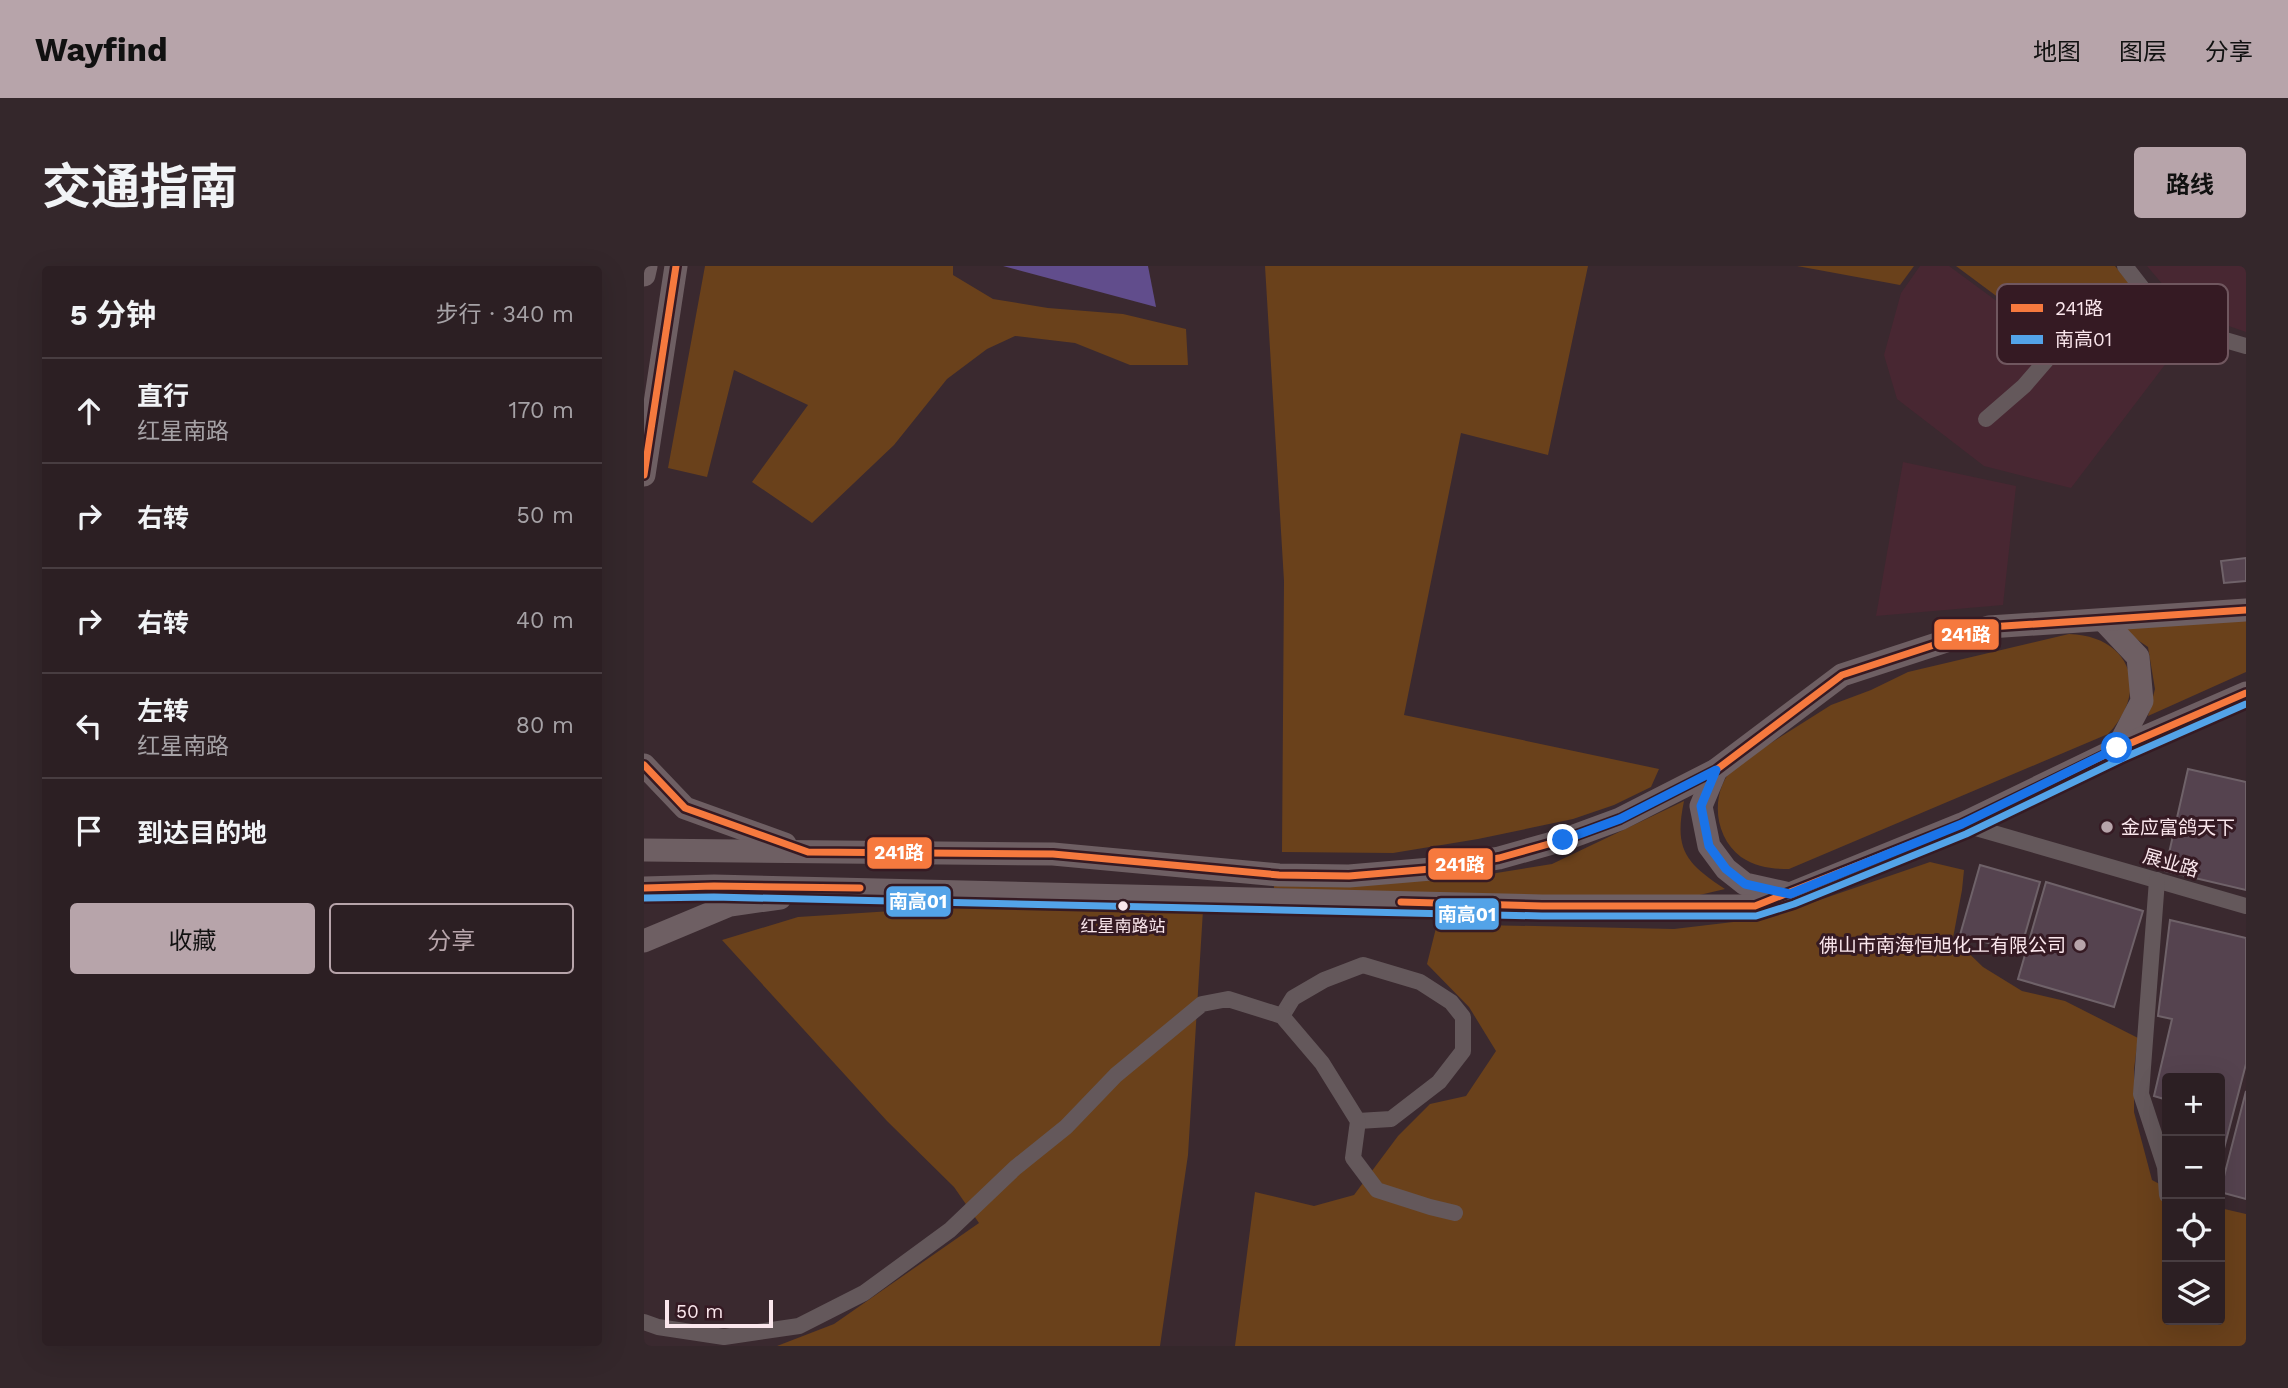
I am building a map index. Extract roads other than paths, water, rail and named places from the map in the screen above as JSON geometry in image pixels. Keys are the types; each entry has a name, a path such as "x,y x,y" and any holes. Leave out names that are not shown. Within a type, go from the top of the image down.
{"main road":[{"path":"644,275 646,266"},
{"path":"644,475 676,266"},
{"path":"644,850 1053,853 1279,875 1349,876 1431,869 1499,858 1563,840 1620,819 1716,770 1842,675 1989,627 2246,610"},
{"path":"2104,621 2138,657 2142,701 2117,748"},
{"path":"644,888 848,888 1555,906 1755,906 1962,824 2117,748 2246,692"},
{"path":"644,765 685,808 808,852"},
{"path":"1716,770 1701,806 1709,846 1726,869 1745,884 1790,894"},
{"path":"644,941 730,905 848,888"}],"street":[{"path":"2125,266 2139,284"},
{"path":"2228,341 2246,346"},
{"path":"1986,419 2024,386 2043,364"},
{"name":"展业路","path":"1962,824 2246,906"},
{"path":"2157,880 2141,1094 2162,1158"},
{"path":"1282,1016 1293,998 1324,979 1363,965 1420,982 1451,1002 1462,1017 1463,1051 1439,1082 1391,1119 1357,1121"},
{"path":"644,1322 658,1327 749,1340 799,1326 864,1293 950,1230 1015,1168 1066,1127 1116,1075 1202,1004 1228,999 1282,1016 1322,1063 1357,1121 1353,1158 1377,1190 1430,1208 1455,1213"}],"place":[{"name":"金应富鸽天下","path":"2107,827"},
{"name":"红星南路站","path":"1123,906"},
{"name":"佛山市南海恒旭化工有限公司","path":"2080,945"}]}
